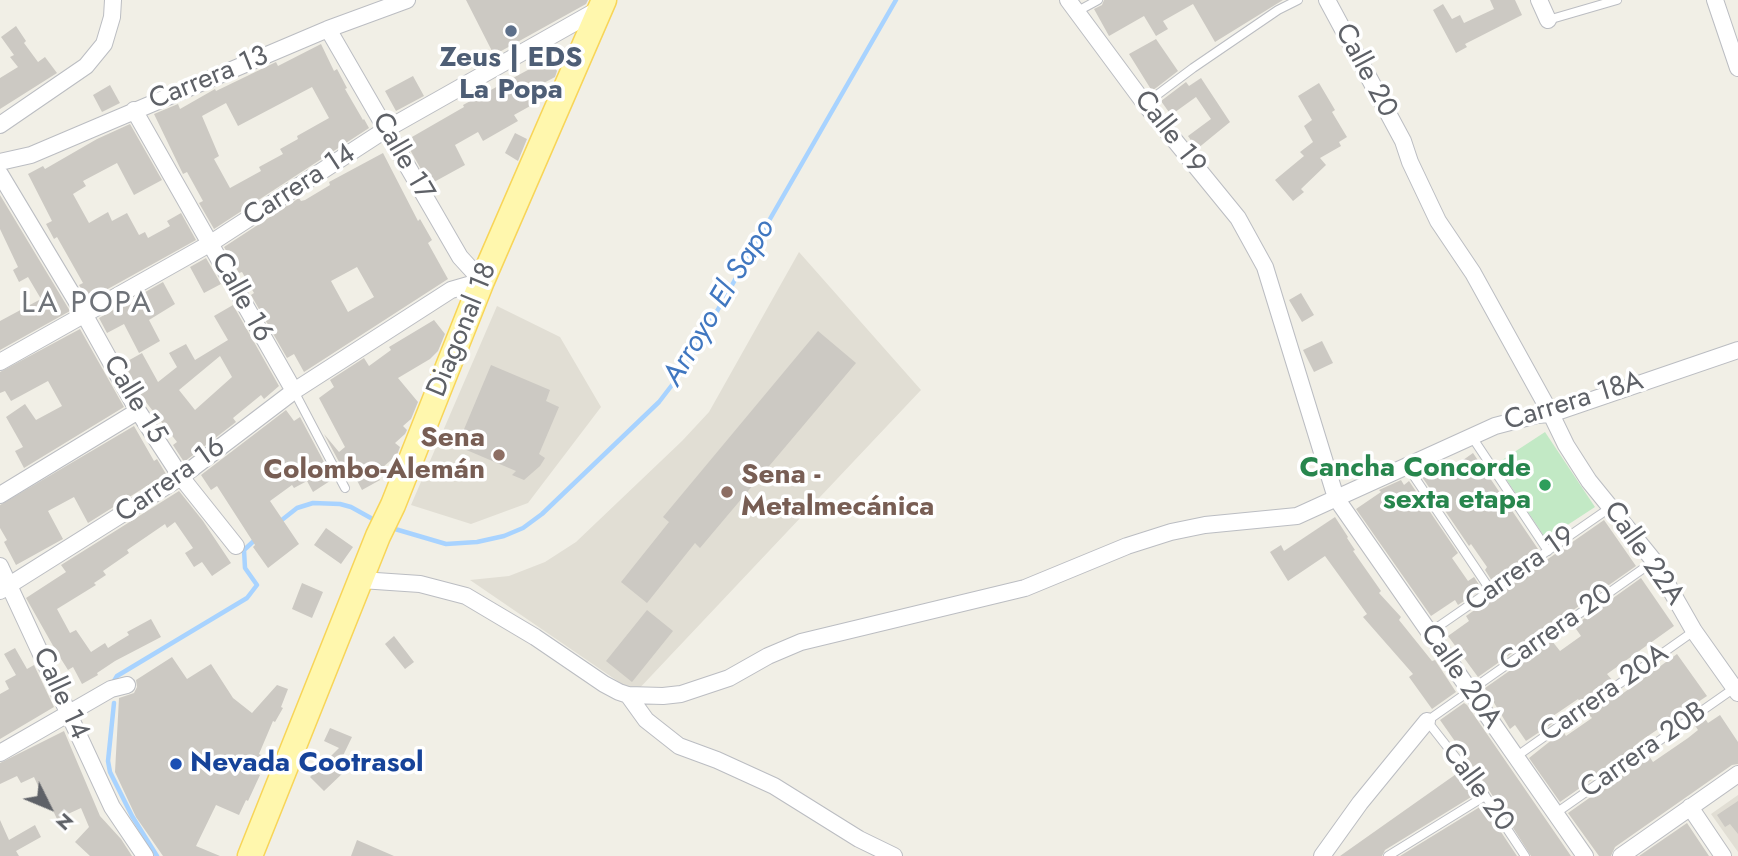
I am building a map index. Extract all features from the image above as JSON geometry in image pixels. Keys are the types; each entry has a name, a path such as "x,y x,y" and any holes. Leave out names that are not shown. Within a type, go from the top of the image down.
{"main road":[{"name":"Diagonal 18","path":"250,856 482,281 602,5"}],"street":[{"path":"0,125 86,66 104,44 112,17 113,0"},
{"name":"Carrera 13","path":"4,159 31,155 328,29 407,0"},
{"name":"Calle 20","path":"1327,0 1403,141 1438,221 1473,274 1551,414"},
{"path":"1539,0 1548,20"},
{"path":"1715,0 1738,68"},
{"name":"Carrera 14","path":"0,362 211,243 385,130 602,5"},
{"name":"Calle 19","path":"1072,6 1145,104 1238,218 1265,267 1336,498"},
{"name":"Calle 17","path":"328,29 460,257 482,281"},
{"name":"Calle 16","path":"134,110 294,391"},
{"name":"Calle 15","path":"0,174 84,314 138,411 181,477 236,546"},
{"name":"Carrera 16","path":"5,588 181,477 294,391 451,290 482,281"},
{"name":"Carrera 18A","path":"628,695 681,694 729,678 768,656 801,642 1025,588 1126,546 1171,532 1205,525 1297,516 1495,426 1551,414 1738,350"},
{"path":"0,495 138,411"},
{"name":"Calle 22A","path":"1551,414 1566,445 1589,481 1654,561 1694,631 1735,691"},
{"name":"Calle 20A","path":"1336,498 1585,856"},
{"name":"Calle 14","path":"0,566 5,588 112,807 145,856"},
{"path":"361,580 420,584 466,596 535,637 604,684 628,695 646,720 679,746 774,786 859,839 894,856"},
{"path":"0,753 119,687"},
{"path":"1329,853 1360,803 1427,720"},
{"path":"1620,856 1738,774"},
{"path":"1690,807 1723,856"}],"lane":[{"path":"1072,6 1098,0"},
{"path":"1145,104 1278,10 1298,0"},
{"path":"1548,20 1617,0"},
{"name":"Calle 16","path":"294,391 345,488"},
{"path":"1472,437 1548,551"},
{"path":"1407,466 1491,591"},
{"name":"Carrera 19","path":"1430,634 1612,507"},
{"name":"Carrera 20","path":"1427,720 1654,561"},
{"name":"Carrera 20A","path":"1517,756 1694,631"},
{"name":"Carrera 20B","path":"1556,813 1735,691"},
{"name":"Calle 20","path":"1427,720 1485,796 1525,856"},
{"path":"1388,856 1485,796"}],"shaded area":[{"name":"Sena - Metalmecánica","path":"799,252 921,390 635,693 470,580 509,576 545,562 576,542 682,441 709,412"},
{"name":"Sena Colombo-Alemán","path":"497,306 560,337 601,407 528,503 471,524 411,505"},
{"path":"1738,795 1738,852 1711,814"}],"green space":[{"name":"Cancha Concorde sexta etapa","path":"1545,432 1595,507 1546,539 1496,464"}],"building":[{"name":"Zeus | EDS La Popa","path":"466,0 588,0 586,4 494,55"},
{"path":"1104,0 1283,0 1215,42 1193,4 1163,21 1168,29 1156,36 1144,16 1109,36 1094,9 1102,5"},
{"path":"1490,0 1515,0 1522,15 1465,44 1467,47 1456,53 1433,10 1443,4 1452,19 1460,15 1464,23 1494,9"},
{"path":"16,26 38,62 45,57 57,73 0,109 0,78 18,67 10,57 14,55 1,37"},
{"path":"1156,39 1178,71 1152,91 1129,54"},
{"path":"321,44 334,71 337,69 347,88 345,89 369,128 214,229 199,203 203,201 187,172 183,174 154,114 178,104 180,109 215,89 216,91 276,62 278,66","holes":["312,87 329,118 280,149 283,154 259,167 261,171 230,188 214,159 219,156 202,116 226,103 238,126"]},
{"path":"550,58 557,71 555,77 525,93 532,105 514,115 518,121 483,141 478,132 455,145 465,165 434,182 429,176 426,178 405,141 464,107 463,105"},
{"path":"413,76 424,96 396,111 385,91"},
{"path":"1201,78 1230,122 1197,149 1188,136 1211,119 1196,97 1171,115 1161,101 1186,82 1189,86"},
{"path":"1319,83 1347,137 1339,142 1341,146 1320,158 1326,165 1301,189 1304,192 1293,201 1275,180 1304,156 1300,152 1313,142 1304,126 1312,120 1298,96"},
{"path":"110,85 120,103 102,112 93,95"},
{"path":"130,124 162,180 134,195 117,163 83,181 86,186 73,194 89,223 108,212 112,221 127,213 139,235 145,232 148,238 170,226 167,221 181,213 196,240 88,300 79,285 83,283 57,237 54,239 46,224 52,221 28,174 43,166 45,169 97,139"},
{"path":"515,133 527,139 518,161 505,153"},
{"path":"383,153 418,221 420,219 432,240 428,243 448,279 304,372 294,354 287,358 251,295 254,293 224,247 299,198 301,201 305,200 330,185 329,182","holes":["357,267 374,297 348,312 331,281"]},
{"path":"0,195 70,311 0,350 0,321 41,299 28,277 19,282 13,270 18,267 0,229"},
{"path":"206,258 221,284 204,293 190,267"},
{"path":"163,282 175,304 149,320 160,341 139,353 124,324 107,333 99,318"},
{"path":"1301,293 1314,315 1302,322 1289,300"},
{"path":"233,305 279,386 264,399 261,395 233,418 236,422 184,462 173,445 177,442 142,397 124,363 142,353 158,382 177,367 169,353 186,344 195,360 228,340 214,316","holes":["220,356 232,377 195,410 179,390"]},
{"path":"434,320 445,334 438,351 430,359 398,378 418,402 411,419 403,426 407,430 405,434 395,443 400,447 397,455 376,473 380,480 362,490 350,467 344,471 324,434 339,452 345,447 319,398 334,387 330,380 364,358 369,366 391,350 389,347"},
{"path":"80,329 124,407 24,468 15,451 23,447 6,417 25,404 36,420 62,406 48,381 11,401 5,391 0,393 0,372"},
{"path":"818,331 856,363 700,548 695,543 647,603 621,582 669,522 663,517"},
{"path":"1322,341 1333,363 1314,372 1303,350"},
{"path":"491,365 550,390 546,401 559,407 539,454 545,458 524,480 512,475 516,471 457,446"},
{"path":"286,410 294,421 300,417 333,479 313,492 307,481 294,488 292,485 270,501 299,544 268,568 217,486 211,490 201,475"},
{"path":"134,426 154,461 157,459 166,474 88,523 74,497 48,511 63,539 16,565 0,528 0,505"},
{"path":"1473,453 1538,549 1492,581 1485,570 1487,567 1471,544 1469,546 1420,474 1443,461 1449,470"},
{"path":"1401,480 1404,485 1409,481 1458,553 1452,558 1468,581 1474,577 1482,589 1458,605 1455,600 1431,616 1356,509 1381,492 1379,490"},
{"path":"179,491 231,563 212,576 202,562 194,567 185,553 193,548 175,522 167,528 165,524 127,550 129,553 103,571 106,575 94,583 96,585 57,609 70,633 76,630 91,652 105,643 108,648 129,635 127,632 151,619 161,637 115,661 82,684 73,667 68,670 26,598 66,572 61,565"},
{"path":"1335,517 1355,550 1353,551 1381,591 1379,593 1401,617 1399,620 1432,661 1435,660 1456,692 1432,709 1409,677 1413,674 1363,617 1367,614 1325,556 1288,581 1270,552 1281,545 1284,551"},
{"path":"1604,520 1636,566 1478,677 1448,636 1469,621 1466,616"},
{"path":"326,528 353,547 341,564 314,545"},
{"path":"1641,578 1674,626 1607,674 1613,681 1581,703 1578,699 1553,716 1556,721 1526,741 1515,725 1510,729 1485,688 1552,641 1560,651 1581,636 1574,626"},
{"path":"302,583 323,592 312,618 292,609"},
{"path":"647,610 673,631 632,682 606,661"},
{"path":"394,636 414,662 405,669 385,644"},
{"path":"15,648 27,669 34,665 54,707 0,739 0,694 9,689 5,681 16,675 4,654"},
{"path":"1677,654 1707,696 1686,714 1685,711 1639,742 1641,745 1560,802 1529,758 1563,731 1566,736 1592,718 1588,714 1620,691 1622,694"},
{"name":"Nevada Cootrasol","path":"172,657 187,679 211,664 233,698 252,713 277,685 288,689 281,707 283,708 275,722 273,721 259,754 263,756 255,773 260,775 248,801 246,800 239,815 216,805 196,846 220,856 163,856 136,817 115,772 119,698 134,693 136,680"},
{"path":"1464,703 1571,856 1531,856 1440,720"},
{"path":"1720,715 1738,742 1738,764 1732,765 1615,847 1611,856 1599,856 1568,813 1649,756 1653,762 1688,738 1698,730 1694,724 1704,717 1708,723"},
{"path":"330,728 352,737 338,766 344,772 324,791 310,777 339,748 324,741"},
{"path":"64,731 100,816 132,856 90,856 75,842 89,827 81,808 57,819 34,777 21,783 17,776 0,784 0,763"},
{"path":"1459,772 1476,794 1385,850 1382,856 1340,856"},
{"path":"1738,801 1738,834 1730,824 1725,827 1717,815"},
{"path":"1483,805 1517,856 1400,856"},
{"path":"0,820 9,840 35,825 41,837 16,851 19,856 0,856"},
{"path":"1687,823 1709,856 1639,856"},
{"path":"357,840 394,856 351,856"}],"waterway":[{"name":"Arroyo El Sapo","path":"395,529 446,544 477,542 504,536 523,528 542,514 659,402 682,372 896,0"},
{"name":"Arroyo El Sapo","path":"278,523 297,508 313,503 351,507 378,522"},
{"name":"Arroyo El Sapo","path":"114,681 117,676 247,598 257,585 245,568 244,550 257,538"},
{"name":"Arroyo El Sapo","path":"114,703 108,761 110,772 132,816 157,856"}],"place":[{"name":"Zeus | EDS La Popa","path":"511,31"},
{"name":"Sena Colombo-Alemán","path":"499,455"},
{"name":"Cancha Concorde sexta etapa","path":"1545,485"},
{"name":"Sena - Metalmecánica","path":"727,492"},
{"name":"Nevada Cootrasol","path":"176,764"}],"district":[{"name":"LA POPA","path":"87,305"}]}
